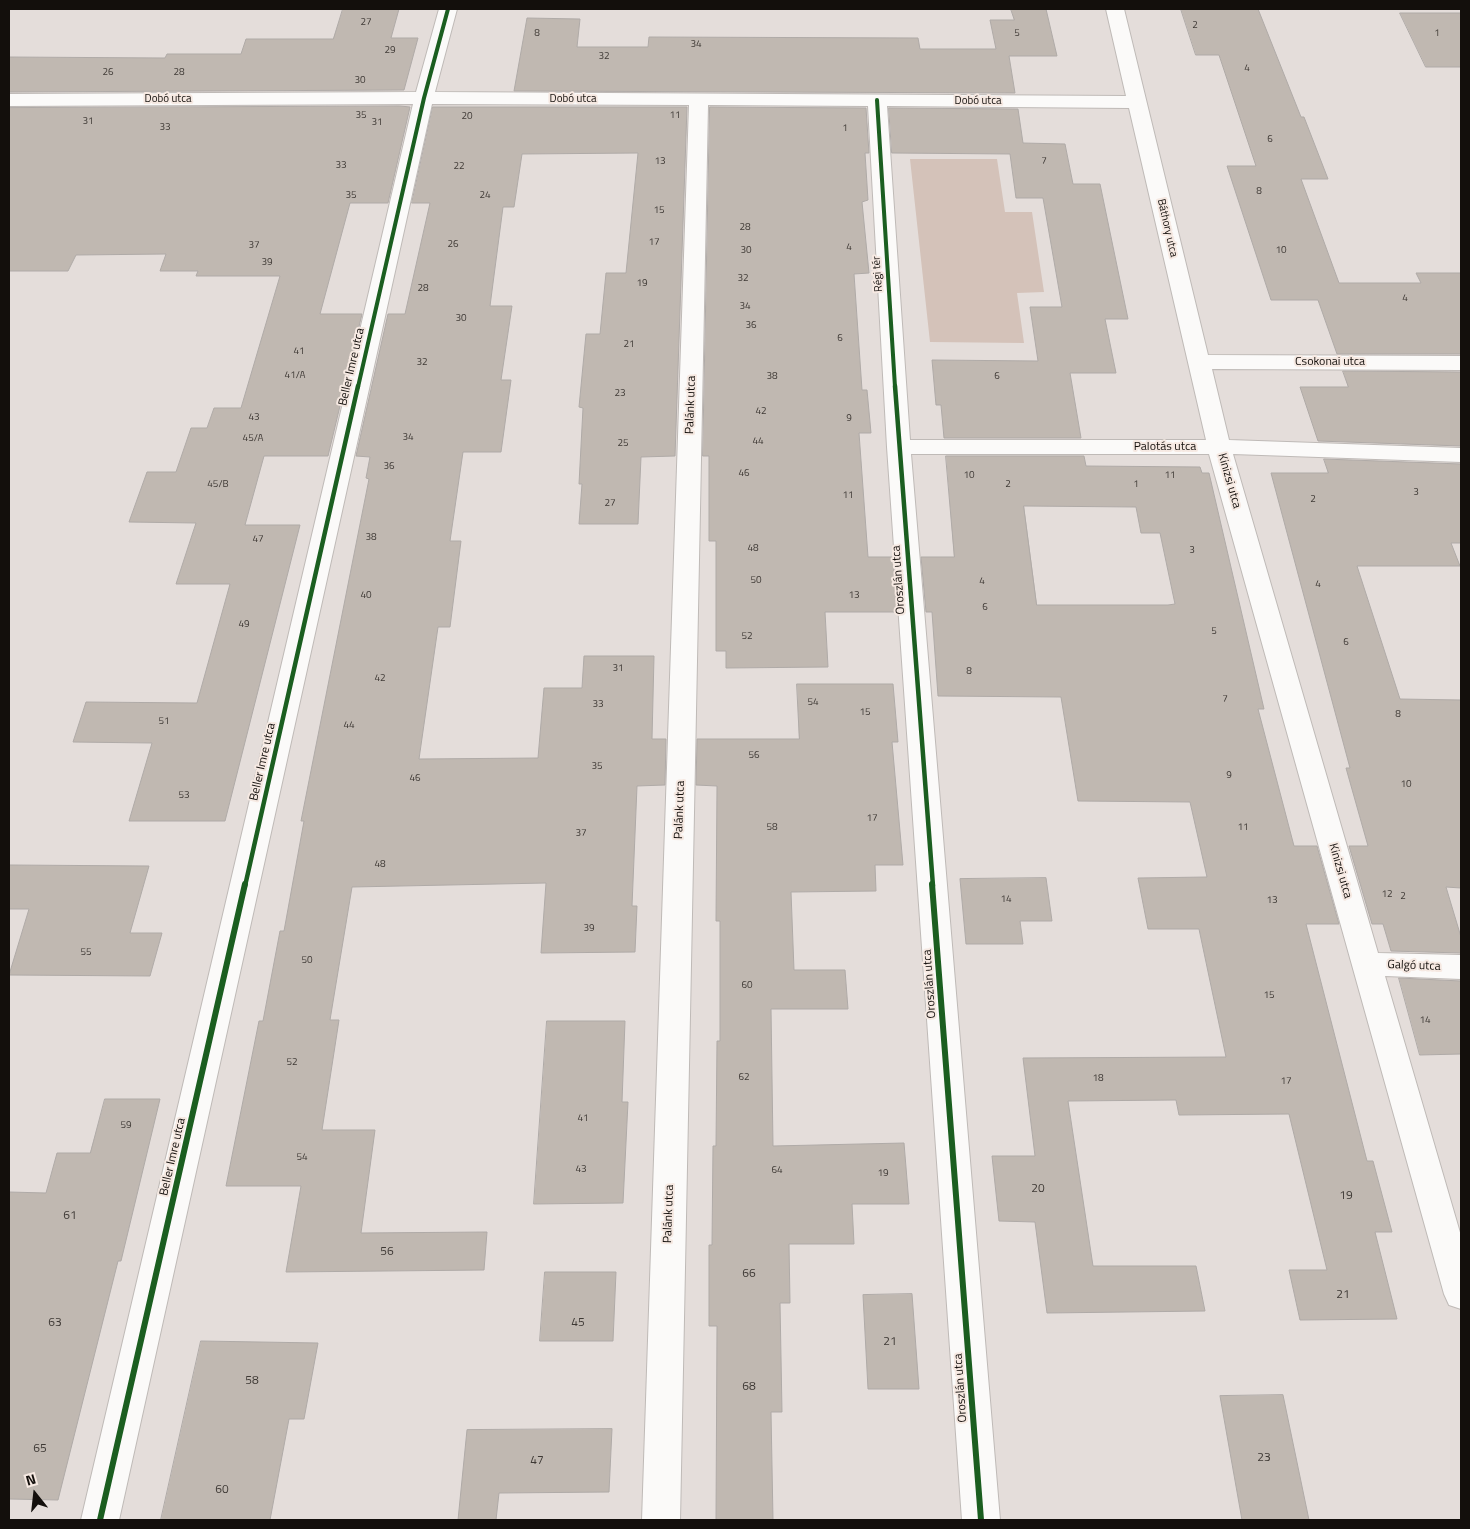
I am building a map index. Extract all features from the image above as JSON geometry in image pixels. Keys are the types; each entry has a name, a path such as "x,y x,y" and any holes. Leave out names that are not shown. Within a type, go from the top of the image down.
{"street":[{"name":"Beller Imre utca","path":"100,1520 424,98 448,9"},
{"name":"Báthory utca","path":"1115,9 1219,447"},
{"name":"Dobó utca","path":"9,100 424,98 1137,102"},
{"name":"Palánk utca","path":"661,1520 699,99"},
{"name":"Régi tér","path":"877,100 899,446"},
{"name":"Csokonai utca","path":"1199,362 1461,362"},
{"name":"Palotás utca","path":"899,446 1219,447 1461,455"},
{"name":"Oroszlán utca","path":"899,446 981,1520"},
{"name":"Kinizsi utca","path":"1219,447 1461,1294"},
{"name":"Galgó utca","path":"1366,964 1461,967"}],"shaded area":[{"path":"910,159 997,159 1005,212 1032,212 1044,292 1017,293 1024,343 930,342"}],"building":[{"path":"343,9 399,9 391,38 418,38 404,90 9,92 9,57 165,58 167,54 241,54 246,39 333,39"},
{"path":"1011,9 1046,9 1057,56 1009,56 1015,93 514,91 527,18 580,19 577,47 648,47 649,37 918,38 920,49 996,49 990,20 1014,20"},
{"path":"1181,9 1258,9 1328,179 1301,179 1339,283 1421,283 1416,273 1461,273 1461,354 1337,354 1318,300 1271,300 1227,166 1256,166 1219,55 1196,55"},
{"path":"1400,13 1461,13 1461,67 1426,67"},
{"path":"410,107 388,203 350,203 320,314 362,314 328,456 264,456 245,525 300,525 225,821 129,821 152,743 73,742 86,702 197,703 230,584 176,584 196,523 129,522 147,472 176,472 191,428 207,428 214,408 241,408 280,276 196,276 198,271 160,271 166,254 76,255 68,271 9,271 9,108"},
{"path":"433,107 687,107 675,456 641,457 638,524 579,524 582,484 579,484 583,408 579,407 586,334 600,334 606,273 626,273 638,153 522,154 514,207 503,207 490,306 512,306 501,380 511,380 501,452 463,452 450,541 461,541 450,627 438,627 419,759 538,758 544,688 582,688 584,656 654,656 652,739 666,739 665,785 637,786 632,906 637,906 635,952 541,953 546,883 352,887 330,1020 339,1020 322,1130 375,1130 361,1233 487,1232 484,1270 286,1272 301,1186 226,1186 259,1021 263,1021 280,931 284,931 304,821 301,821 369,479 366,478 370,457 356,456 388,314 405,314 430,203 412,203"},
{"path":"710,107 866,108 869,153 865,153 868,200 862,202 869,273 854,274 862,390 867,390 871,433 859,433 868,557 893,557 897,612 825,612 828,667 726,668 726,651 716,651 716,541 709,541 709,456 703,456"},
{"path":"889,108 1018,109 1023,143 1065,144 1073,184 1100,184 1128,319 1105,319 1116,373 1070,373 1081,438 944,438 941,405 936,405 932,360 1038,361 1030,307 1062,307 1043,198 1016,198 1010,154 892,153"},
{"path":"1343,371 1461,372 1461,446 1318,441 1300,387 1348,387"},
{"path":"946,456 1084,456 1086,466 1200,467 1202,473 1209,473 1264,709 1258,709 1294,846 1317,846 1339,924 1306,924 1367,1161 1373,1161 1392,1232 1375,1232 1397,1319 1300,1320 1289,1270 1327,1270 1289,1114 1179,1115 1176,1100 1068,1101 1093,1266 1196,1266 1205,1311 1047,1313 1035,1222 999,1221 992,1156 1035,1156 1023,1058 1226,1057 1199,929 1148,929 1138,878 1207,877 1190,802 1078,801 1061,697 938,696 932,612 926,612 921,557 954,557","holes":["1024,506 1136,507 1141,533 1160,533 1175,604 1037,605"]},
{"path":"1324,459 1461,464 1461,543 1451,543 1460,566 1357,566 1400,699 1461,700 1461,888 1446,887 1461,937 1461,953 1391,951 1383,924 1372,924 1349,846 1368,846 1346,768 1350,768 1271,473 1328,473"},
{"path":"797,684 893,684 898,742 892,742 903,865 875,865 876,891 791,892 794,970 845,970 848,1009 771,1009 773,1146 904,1143 909,1204 852,1204 854,1244 789,1244 790,1303 780,1303 782,1412 771,1412 773,1520 716,1520 717,1326 709,1326 709,1245 712,1245 713,1146 716,1146 717,1041 720,1041 720,921 716,921 717,786 696,785 697,739 799,739"},
{"path":"9,865 149,866 130,933 162,933 150,976 9,975 29,909 9,909"},
{"path":"1046,878 1052,921 1020,921 1023,944 966,944 960,879"},
{"path":"1399,978 1461,981 1461,1054 1420,1055"},
{"path":"547,1021 625,1021 622,1102 628,1102 623,1203 534,1204"},
{"path":"105,1099 160,1099 121,1261 118,1261 58,1500 9,1499 9,1192 46,1193 57,1153 90,1153"},
{"path":"545,1272 616,1272 613,1341 540,1341"},
{"path":"912,1294 919,1389 868,1389 863,1295"},
{"path":"201,1341 318,1343 304,1419 289,1419 270,1520 161,1520"},
{"path":"1283,1395 1309,1520 1242,1520 1220,1396"},
{"path":"612,1429 609,1492 499,1493 496,1520 458,1520 467,1430"}],"cycle path":[{"path":"100,1520 424,98 448,9"},
{"path":"877,100 899,447 981,1520"}]}
